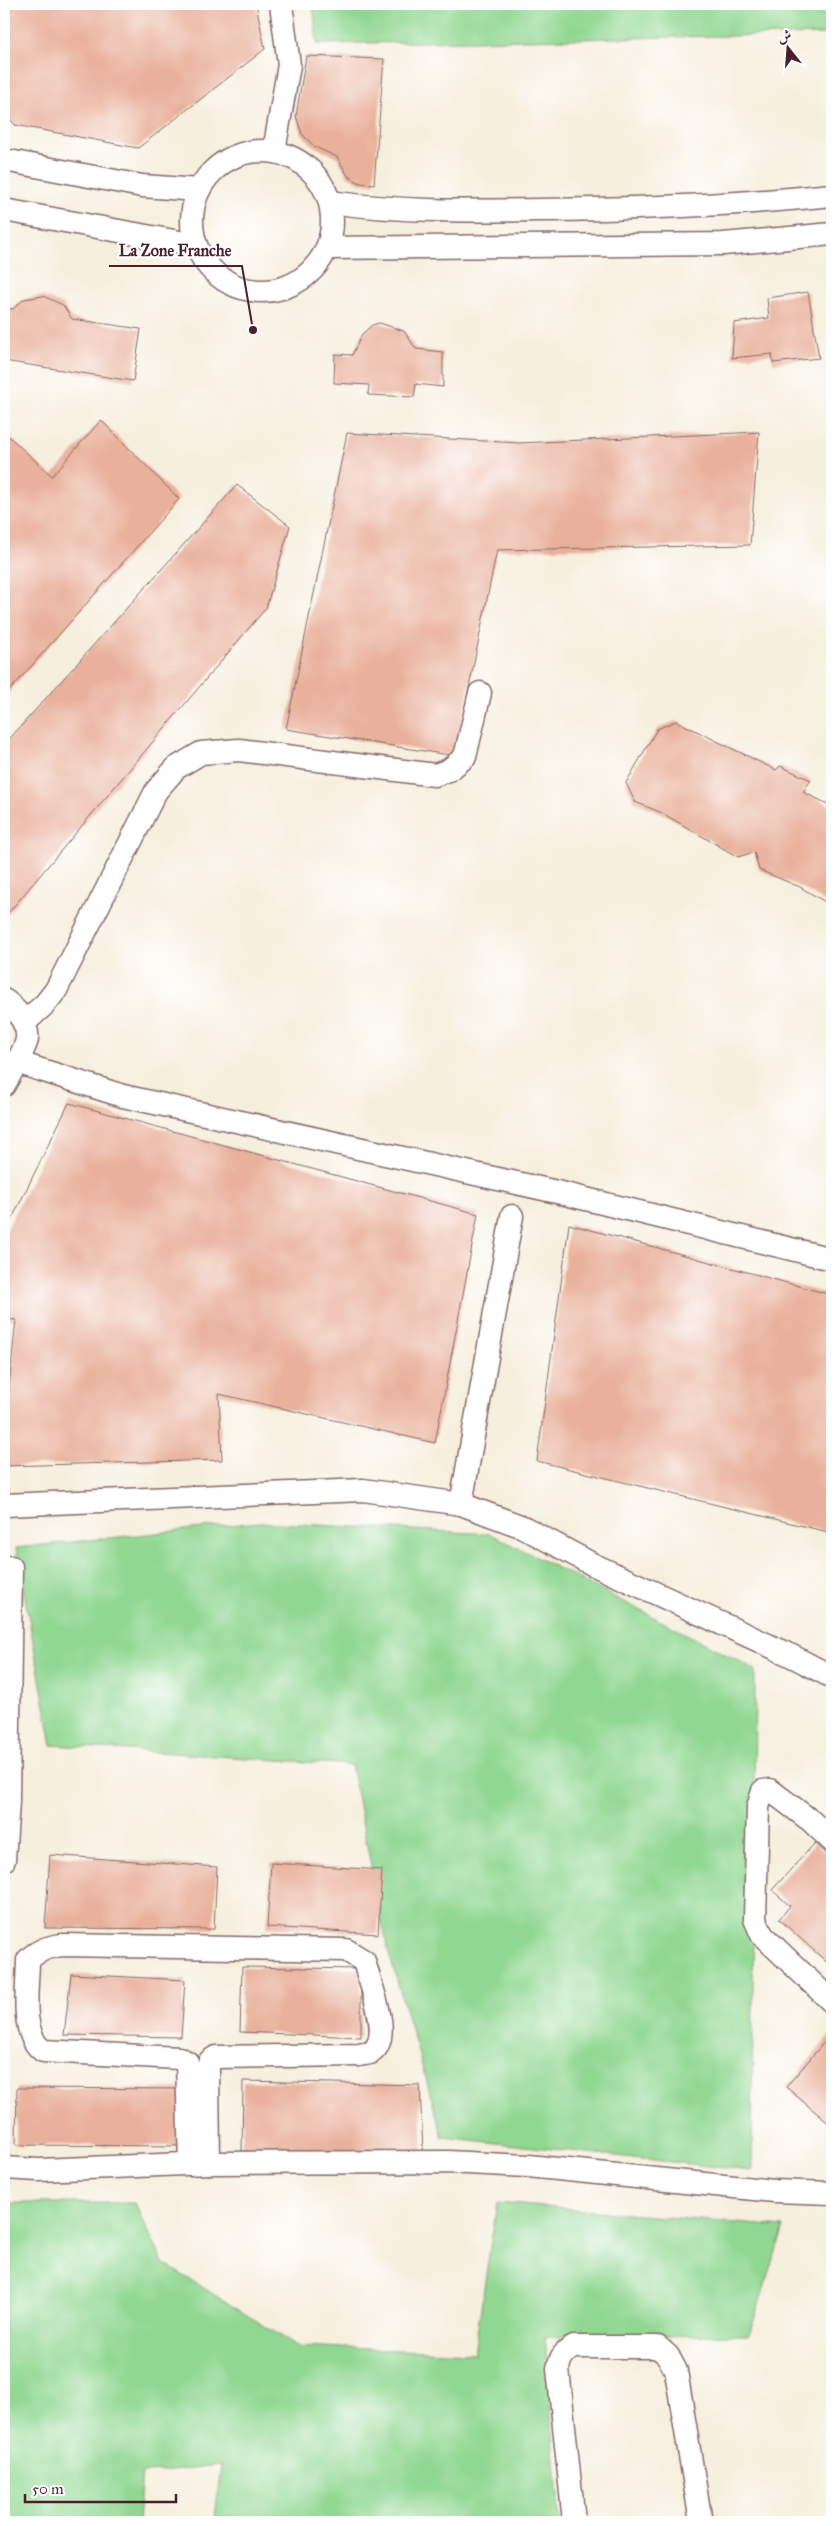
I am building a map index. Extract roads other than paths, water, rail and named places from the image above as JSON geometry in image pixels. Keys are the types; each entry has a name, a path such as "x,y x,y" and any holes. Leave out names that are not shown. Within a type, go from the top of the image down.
{"street":[{"path":"274,151 289,65 281,4"},
{"path":"252,151 274,151 297,159 316,174 328,195 333,218 327,248 319,264 301,280 279,290 255,292 233,286 214,273 200,255 192,234 192,212 198,190 212,172 230,158 252,151"},
{"path":"4,160 142,186 198,190"},
{"path":"330,202 359,206 458,211 610,210 775,201 832,195"},
{"path":"4,210 196,245"},
{"path":"327,248 723,244 832,234"},
{"path":"24,1023 56,990 156,790 176,768 201,753 239,750 435,775 449,770 465,757 480,693"},
{"path":"4,1000 11,1004 24,1023 27,1039 4,1085"},
{"path":"16,1062 123,1096 557,1192 832,1259"},
{"path":"461,1504 512,1216"},
{"path":"4,1506 363,1490 461,1504 523,1527 592,1564 794,1657 832,1677"},
{"path":"4,1860 8,1802 11,1566"},
{"path":"832,1841 811,1821 770,1790 763,1791 758,1807 755,1919 762,1935 832,2002"},
{"path":"62,1945 346,1950 364,1961 382,2024 380,2042 371,2053 359,2055 216,2057 210,2060 199,2164 187,2062 179,2058 43,2051 35,2045 28,2019 28,1960 35,1953 46,1948 62,1945"},
{"path":"4,2168 40,2170 199,2164 448,2162 528,2166 774,2190 832,2193"},
{"path":"574,2522 558,2369 559,2360 565,2352 574,2347 658,2348 668,2356 676,2371 701,2522"}],"place":[{"name":"La Zone Franche","path":"253,330"}]}
